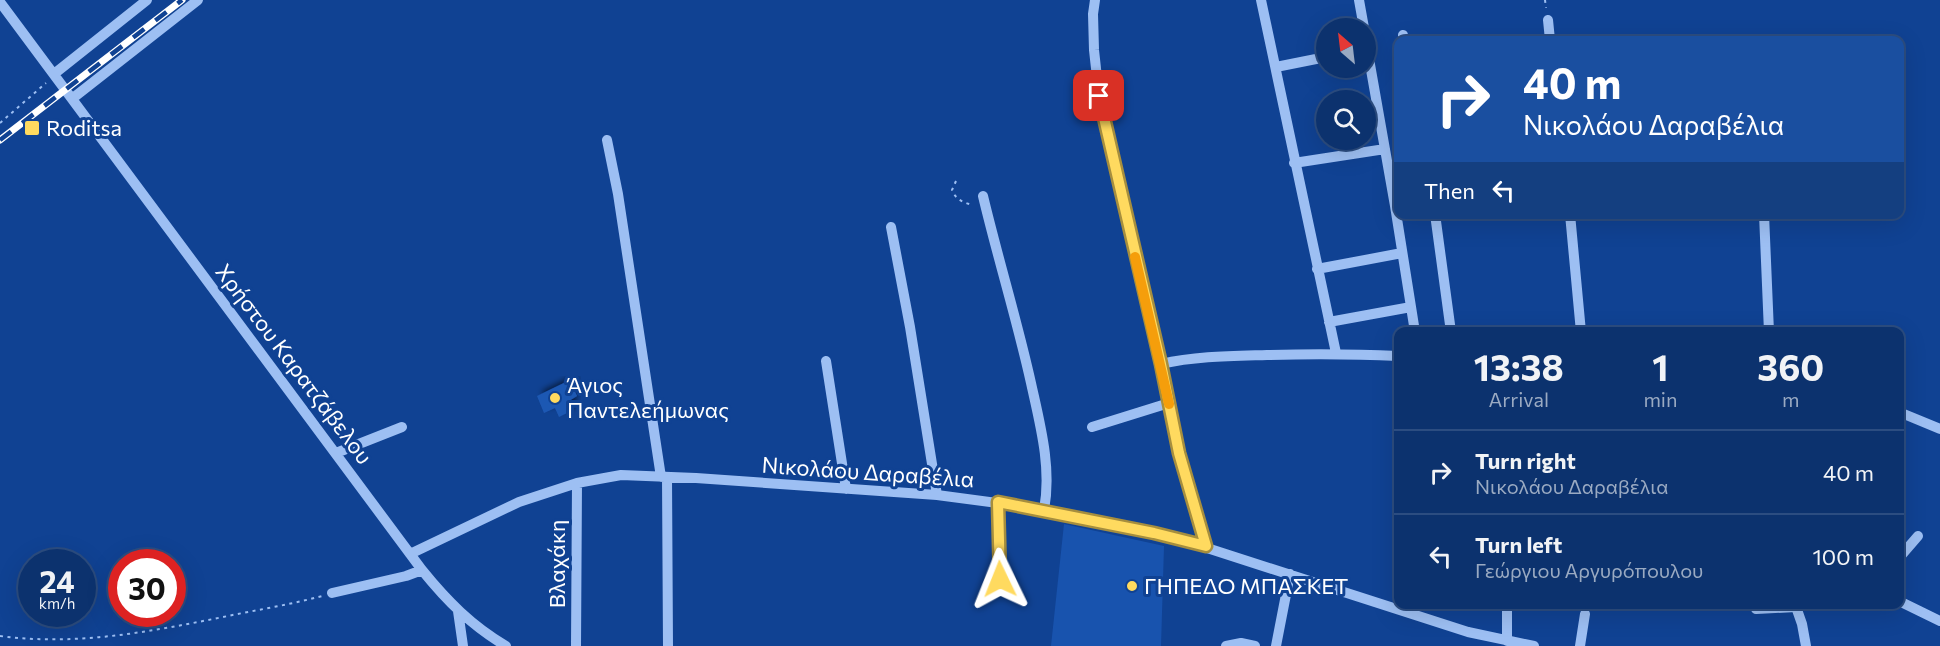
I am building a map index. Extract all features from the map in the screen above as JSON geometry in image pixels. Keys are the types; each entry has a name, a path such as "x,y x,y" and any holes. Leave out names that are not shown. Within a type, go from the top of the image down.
{"street":[{"path":"54,74 147,0"},
{"path":"69,94 198,0"},
{"path":"1095,0 1094,50 1099,96 1161,364 1179,453 1206,546"},
{"path":"1261,0 1336,353"},
{"path":"1359,0 1362,18"},
{"name":"Χρήστου Καρατζάβελου","path":"0,2 410,554 458,611 484,633 506,646"},
{"path":"1548,20 1550,36"},
{"path":"1276,67 1316,59"},
{"path":"1372,78 1394,204"},
{"path":"607,140 618,194 664,477 668,646"},
{"path":"1294,163 1385,149"},
{"path":"984,202 1018,326 1044,444 1046,472 1044,510"},
{"path":"1396,219 1414,327"},
{"path":"1436,219 1450,327"},
{"path":"1570,219 1581,327"},
{"path":"1764,219 1768,327"},
{"path":"891,228 910,327 937,495"},
{"path":"1317,269 1402,253"},
{"path":"1329,322 1411,307"},
{"path":"1161,364 1184,359 1229,356 1336,353 1394,356"},
{"path":"826,361 846,489"},
{"path":"1092,427 1169,403"},
{"path":"1904,414 1940,429"},
{"path":"336,453 402,427"},
{"name":"Νικολάου Δαραβέλια","path":"410,554 519,502 577,483 621,475 664,477 937,495 1044,510 1206,546 1394,608"},
{"name":"Βλαχάκη","path":"576,646 577,483"},
{"path":"998,502 1000,579"},
{"path":"1904,552 1918,536"},
{"path":"332,593 423,570"},
{"path":"1276,646 1290,574"},
{"path":"1904,603 1940,621"},
{"name":"Νικολάου Δαραβέλια","path":"1397,609 1468,632 1534,646"},
{"path":"1508,609 1514,643"},
{"path":"1796,609 1806,646"},
{"path":"458,611 464,646"},
{"path":"1580,646 1585,614"},
{"path":"1226,646 1241,643 1256,646"}],"path":[{"path":"0,123 54,74"},
{"path":"956,181 952,190 954,196 962,202 984,202"},
{"path":"0,636 79,643 106,640 299,603 332,593"}],"shaded area":[{"path":"1064,524 1164,546 1161,646 1051,646"}],"building":[{"name":"Άγιος Παντελεήμωνας","path":"570,380 577,396 569,401 573,410 559,417 555,408 544,413 537,396"}],"railway":[{"path":"0,140 182,0"}],"slow traffic":[{"path":"1135,257 1169,404"}],"place":[{"name":"Roditsa","path":"32,128"},
{"name":"Άγιος Παντελεήμωνας","path":"555,398"},
{"name":"ΓΗΠΕΔΟ ΜΠΑΣΚΕΤ","path":"1132,586"}],"route":[{"path":"1000,579 998,502 1173,537 1206,546 1179,453 1161,364 1099,96"}]}
